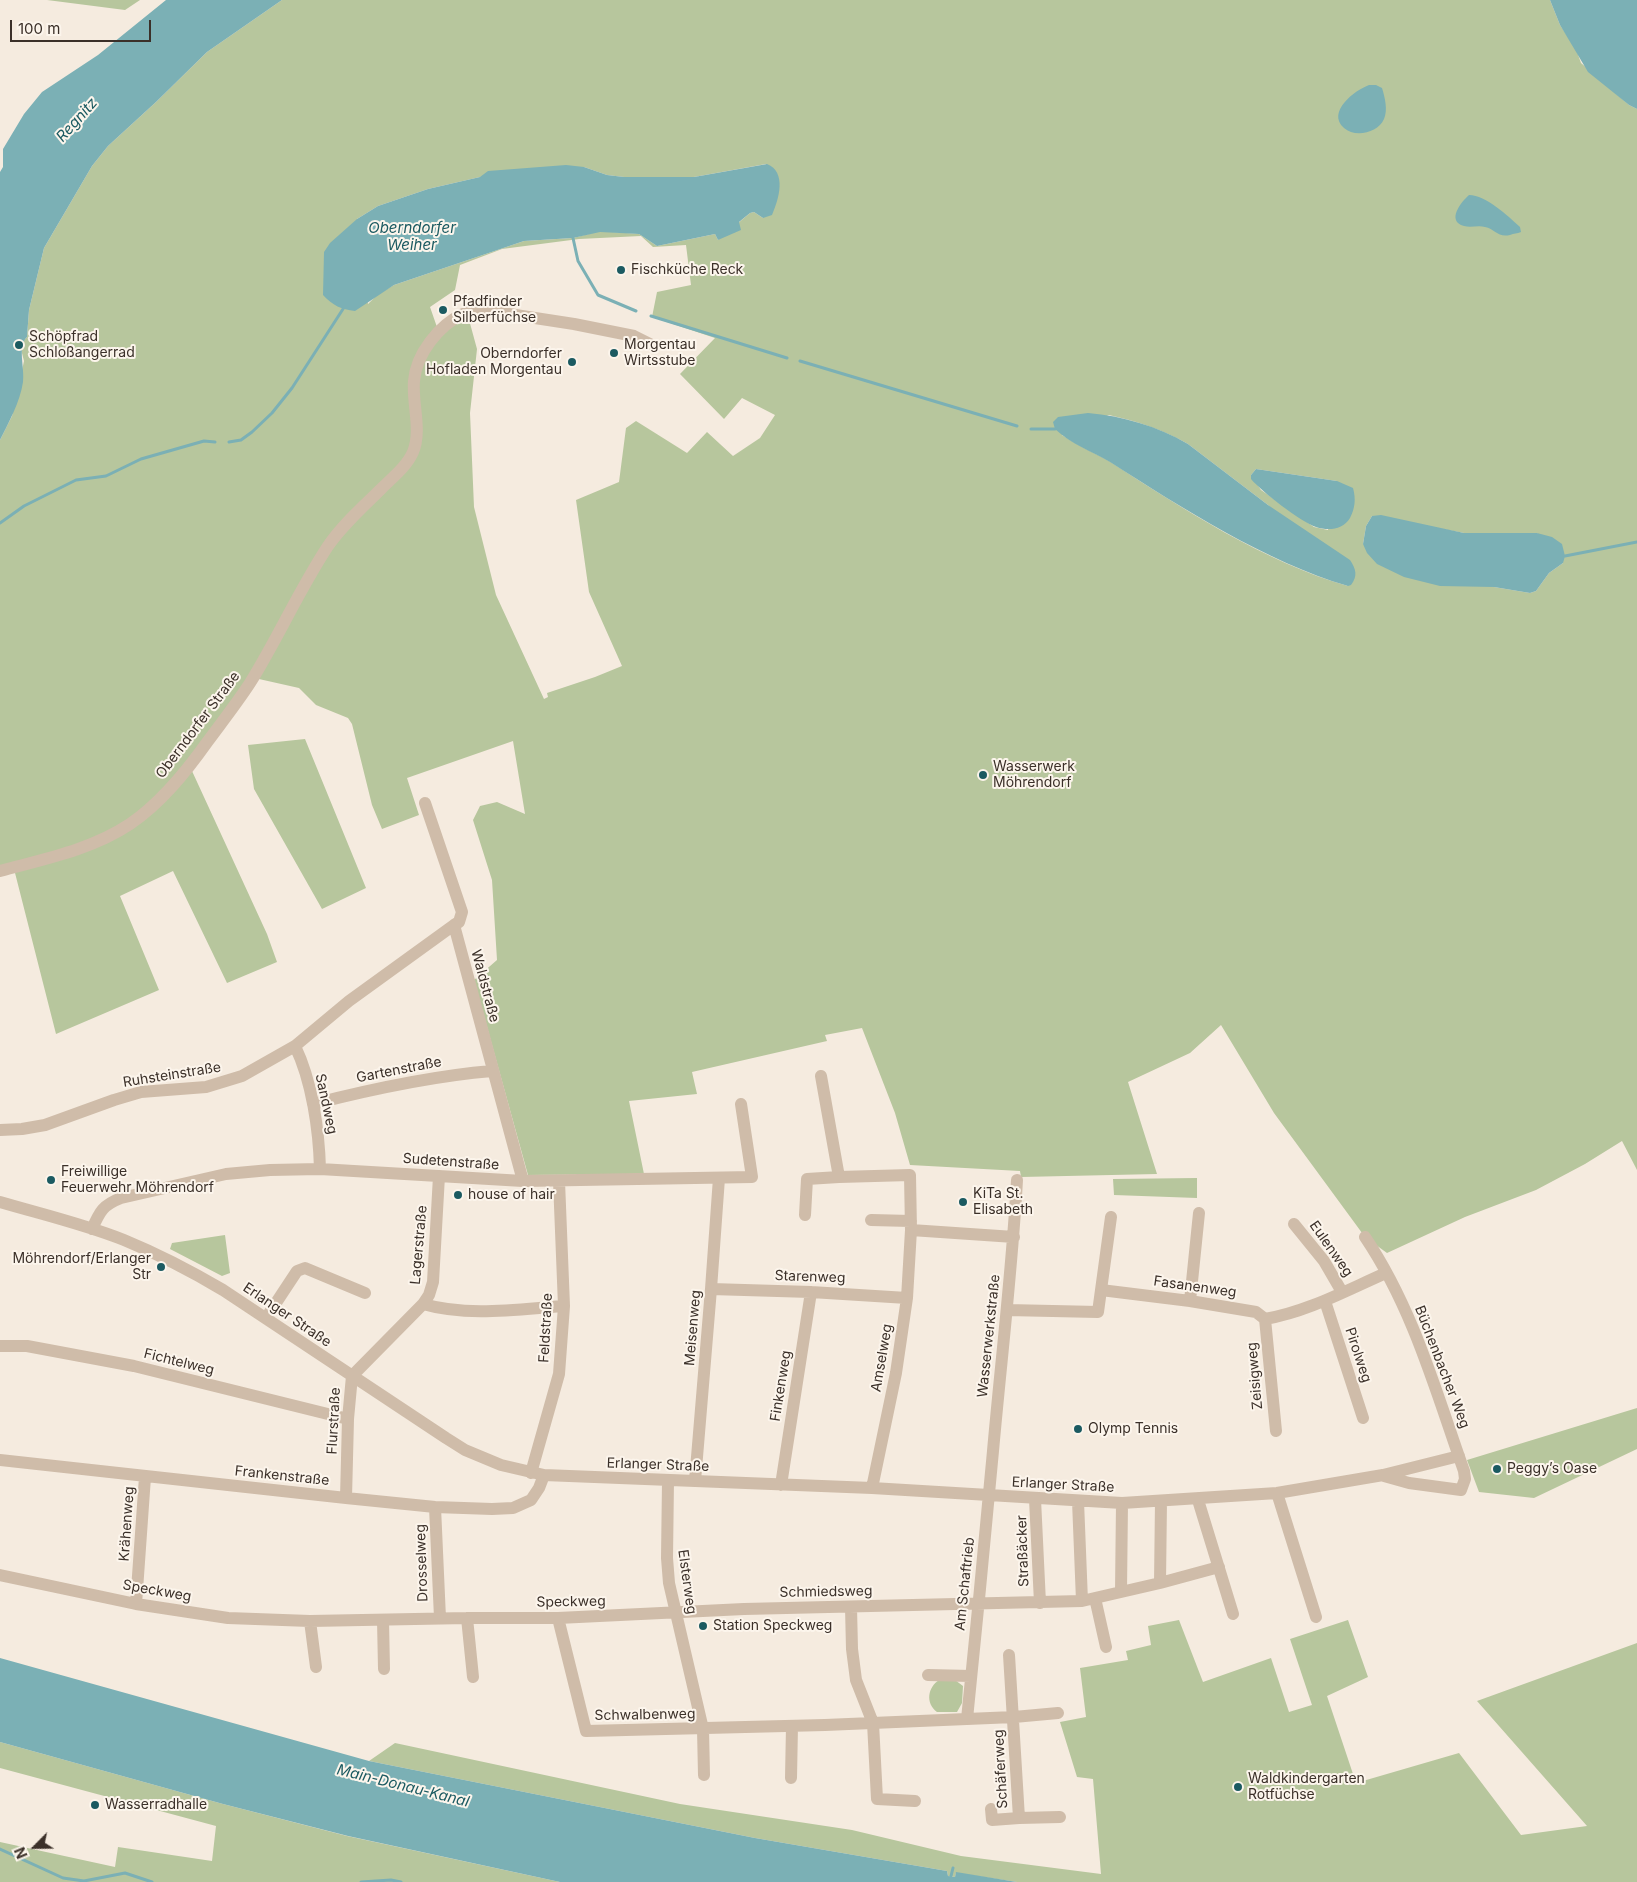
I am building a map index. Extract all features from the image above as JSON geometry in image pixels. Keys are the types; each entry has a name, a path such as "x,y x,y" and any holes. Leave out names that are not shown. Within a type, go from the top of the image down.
{"street":[{"name":"Oberndorfer Straße","path":"0,871 77,850 129,825 167,792 197,757 250,683 329,544 344,526 400,471 413,452 417,426 414,381 417,365 438,332 449,323 469,311 483,310 574,324 634,336 650,344"},
{"name":"Waldstraße","path":"425,803 462,912 459,922 454,925 523,1182"},
{"name":"Ruhsteinstraße","path":"0,1130 22,1130 45,1125 141,1092 206,1087 225,1083 242,1076 295,1046 349,1001 454,925"},
{"name":"Sandweg","path":"295,1046 300,1056 313,1104 319,1141 320,1169"},
{"name":"Gartenstraße","path":"313,1104 409,1082 454,1074 492,1071"},
{"path":"821,1076 839,1177"},
{"name":"Sudetenstraße","path":"92,1229 100,1211 109,1203 121,1198 226,1174 270,1170 320,1169 523,1182 752,1177 740,1104"},
{"name":"Lagerstraße","path":"352,1376 430,1295 433,1282 439,1176"},
{"name":"Amselweg","path":"805,1215 807,1179 910,1176 911,1226 907,1298 896,1373 872,1488"},
{"name":"Meisenweg","path":"695,1481 718,1178"},
{"name":"Wasserwerkstraße","path":"990,1495 992,1453 1014,1237 1017,1180"},
{"name":"Feldstraße","path":"531,1473 559,1374 564,1306 559,1181"},
{"name":"Erlanger Straße","path":"0,1202 92,1229 131,1243 186,1268 266,1318 465,1450 531,1473 668,1481 872,1488 1122,1503 1198,1500 1277,1493 1383,1475 1459,1456 1465,1479 1461,1490 1409,1483 1383,1475"},
{"path":"1190,1301 1200,1213"},
{"path":"1007,1310 1098,1312 1111,1216"},
{"path":"871,1220 1014,1237"},
{"name":"Eulenweg","path":"1294,1224 1324,1261 1342,1292"},
{"name":"Büchenbacher Weg","path":"1365,1238 1377,1255 1415,1333 1459,1456"},
{"path":"266,1318 297,1271 301,1268 365,1293"},
{"path":"1265,1319 1325,1301 1386,1273"},
{"name":"Starenweg","path":"711,1289 811,1292 907,1298"},
{"name":"Fasanenweg","path":"1101,1290 1190,1301 1256,1312 1265,1319"},
{"name":"Finkenweg","path":"781,1485 811,1292"},
{"name":"Pirolweg","path":"1325,1301 1363,1418"},
{"path":"423,1304 465,1310 508,1310 564,1306"},
{"name":"Zeisigweg","path":"1265,1319 1276,1431"},
{"name":"Fichtelweg","path":"0,1346 27,1346 134,1366 348,1419"},
{"name":"Flurstraße","path":"346,1498 348,1419 352,1376"},
{"name":"Frankenstraße","path":"0,1460 435,1507 513,1508 531,1500 539,1488 544,1475"},
{"name":"Krähenweg","path":"136,1604 145,1477"},
{"name":"Elsterweg","path":"668,1481 666,1558 675,1614 703,1729 704,1775"},
{"path":"1277,1493 1316,1618"},
{"name":"Am Schaftrieb","path":"967,1719 977,1604 990,1495"},
{"name":"Straßäcker","path":"1036,1499 1040,1603"},
{"path":"1198,1500 1233,1614"},
{"path":"1078,1501 1082,1601"},
{"path":"1160,1583 1161,1501"},
{"path":"1121,1591 1122,1503"},
{"name":"Drosselweg","path":"435,1507 440,1618"},
{"name":"Straßäcker","path":"977,1604 1082,1601 1218,1567"},
{"name":"Speckweg","path":"0,1574 136,1604 228,1618 310,1621 558,1618 675,1614"},
{"path":"1095,1598 1106,1647"},
{"name":"Schmiedsweg","path":"675,1614 744,1609 977,1604"},
{"path":"851,1607 852,1649 856,1680 873,1723 877,1799 915,1801"},
{"path":"467,1618 473,1677"},
{"name":"Schwalbenweg","path":"558,1618 586,1731 703,1729 967,1719"},
{"path":"383,1620 384,1669"},
{"path":"310,1621 316,1667"},
{"name":"Schäferweg","path":"1010,1655 1019,1818"},
{"path":"928,1676 971,1676"},
{"name":"Schäferweg","path":"967,1719 1058,1713"},
{"path":"790,1778 792,1726"},
{"name":"Schäferweg","path":"991,1809 992,1820 1060,1817"}],"green space":[{"path":"47,0 140,0 125,10"},
{"path":"282,0 1550,0 1560,25 1576,49 1581,63 1629,105 1637,109 1637,1170 1622,1141 1585,1164 1536,1190 1465,1217 1387,1253 1365,1237 1274,1113 1221,1025 1190,1053 1128,1082 1157,1174 1021,1177 1020,1171 910,1165 895,1113 862,1028 825,1035 827,1041 692,1072 697,1094 629,1101 644,1174 528,1175 474,980 497,960 492,880 473,820 480,806 497,802 525,814 513,741 407,778 419,815 382,829 372,805 352,724 348,718 316,705 299,688 250,677 192,771 267,934 277,962 227,983 173,871 120,896 159,990 56,1034 14,869 0,867 0,440 12,416 24,361 21,349 23,341 27,337 29,310 44,248 92,166 108,146 207,52","holes":["766,164 763,218 754,212 750,213 718,240 715,234 657,246 639,234 600,231 573,238 524,241 394,285 378,294 368,304 357,219 378,206 428,189 480,177 584,167 607,175 624,177 694,177","641,236 653,247 686,245 691,285 657,292 652,317 715,338 680,374 724,419 742,398 775,415 760,438 733,456 707,432 687,453 636,421 626,428 619,482 576,500 589,592 622,666 547,693 548,697 544,699 496,595 474,507 470,413 477,349 468,316 438,330 430,307 455,290 460,265 502,249 579,239","1109,415 1150,426 1179,439 1268,505 1348,586 1286,563 1224,532 1109,461 1062,435","1256,469 1337,481 1328,530 1314,527 1261,490 1251,475","1372,516 1464,533 1537,533 1563,563 1549,573 1536,591 1530,593 1494,587 1363,544 1366,526"]},
{"path":"305,739 366,888 322,909 254,789 248,745"},
{"path":"1197,1178 1197,1198 1114,1195 1113,1179"},
{"path":"225,1235 230,1273 222,1276 170,1249 172,1243"},
{"path":"1637,1408 1637,1449 1534,1498 1479,1492 1467,1460"},
{"path":"1179,1620 1203,1682 1271,1658 1289,1712 1312,1705 1290,1639 1348,1620 1368,1677 1327,1696 1356,1783 1459,1753 1521,1835 1587,1826 1477,1701 1637,1643 1637,1882 1017,1882 956,1873 955,1877 948,1876 947,1871 755,1838 369,1761 395,1743 680,1804 852,1830 961,1856 1101,1874 1093,1779 1077,1777 1060,1722 1086,1717 1080,1668 1128,1660 1126,1651 1151,1645 1148,1626"},
{"path":"939,1680 955,1680 963,1686 962,1703 957,1712 937,1712 933,1708 929,1695 932,1687"},
{"path":"0,1742 223,1804 347,1836 560,1882 0,1882 0,1842 115,1867 118,1847 212,1861 216,1826 0,1768"}],"water":[{"name":"Regnitz","path":"166,0 282,0 207,52 108,146 92,166 44,248 29,310 27,337 22,346 22,389 14,412 0,440 0,172 3,167 3,149 24,114 42,92 98,55"},
{"path":"1550,0 1637,0 1637,109 1629,105 1588,72 1560,25"},
{"path":"1369,85 1376,85 1382,88 1386,108 1384,119 1372,131 1354,133 1344,128 1339,122 1338,115 1344,102"},
{"name":"Oberndorfer Weiher","path":"767,164 777,173 780,186 772,215 763,218 754,212 750,213 739,222 741,230 718,240 715,234 657,246 639,234 600,232 573,238 524,241 394,285 355,311 330,302 323,295 324,252 330,243 357,219 378,206 428,189 480,177 488,171 566,165 584,167 607,175 624,177 694,177"},
{"path":"1469,195 1489,202 1520,227 1521,232 1506,236 1485,227 1467,227 1459,224 1456,220 1457,211"},
{"path":"1088,413 1140,423 1188,444 1268,505 1350,560 1354,566 1355,579 1348,586 1317,576 1256,548 1195,515 1110,462 1074,443 1055,429 1053,422 1058,417"},
{"path":"1256,469 1337,481 1353,488 1354,503 1350,518 1343,525 1330,529 1309,524 1282,506 1256,485 1251,479 1251,475"},
{"path":"1381,515 1464,533 1537,533 1552,537 1562,544 1565,556 1563,563 1549,573 1536,591 1530,593 1494,587 1440,586 1404,577 1377,564 1367,553 1363,544 1366,526 1372,516"},
{"name":"Main-Donau-Kanal","path":"0,1658 369,1761 755,1838 947,1871 948,1876 955,1877 956,1872 1017,1882 560,1882 348,1836 223,1804 0,1742"}],"waterway":[{"path":"573,238 578,261 598,295 636,311"},
{"path":"229,442 241,440 272,413 292,388 343,309"},
{"path":"651,316 787,358"},
{"path":"800,361 1017,426"},
{"path":"1031,429 1055,429"},
{"path":"0,523 24,506 76,480 106,476 141,459 204,441 215,442"},
{"path":"1565,556 1637,542"},
{"path":"0,1849 63,1878 84,1881 125,1873 152,1882"},
{"path":"951,1876 953,1868"},
{"path":"361,1882 391,1880 401,1882"}],"place":[{"name":"Fischküche Reck","path":"621,270"},
{"name":"Pfadfinder Silberfüchse","path":"443,310"},
{"name":"Schöpfrad Schloßangerrad","path":"19,345"},
{"name":"Morgentau Wirtsstube","path":"614,353"},
{"name":"Oberndorfer Hofladen Morgentau","path":"572,362"},
{"name":"Wasserwerk Möhrendorf","path":"983,775"},
{"name":"Freiwillige Feuerwehr Möhrendorf","path":"51,1180"},
{"name":"house of hair","path":"458,1195"},
{"name":"KiTa St. Elisabeth","path":"963,1202"},
{"name":"Möhrendorf/Erlanger Str","path":"161,1267"},
{"name":"Olymp Tennis","path":"1078,1429"},
{"name":"Peggy’s Oase","path":"1497,1469"},
{"name":"Station Speckweg","path":"703,1626"},
{"name":"Waldkindergarten Rotfüchse","path":"1238,1787"},
{"name":"Wasserradhalle","path":"95,1805"}]}
